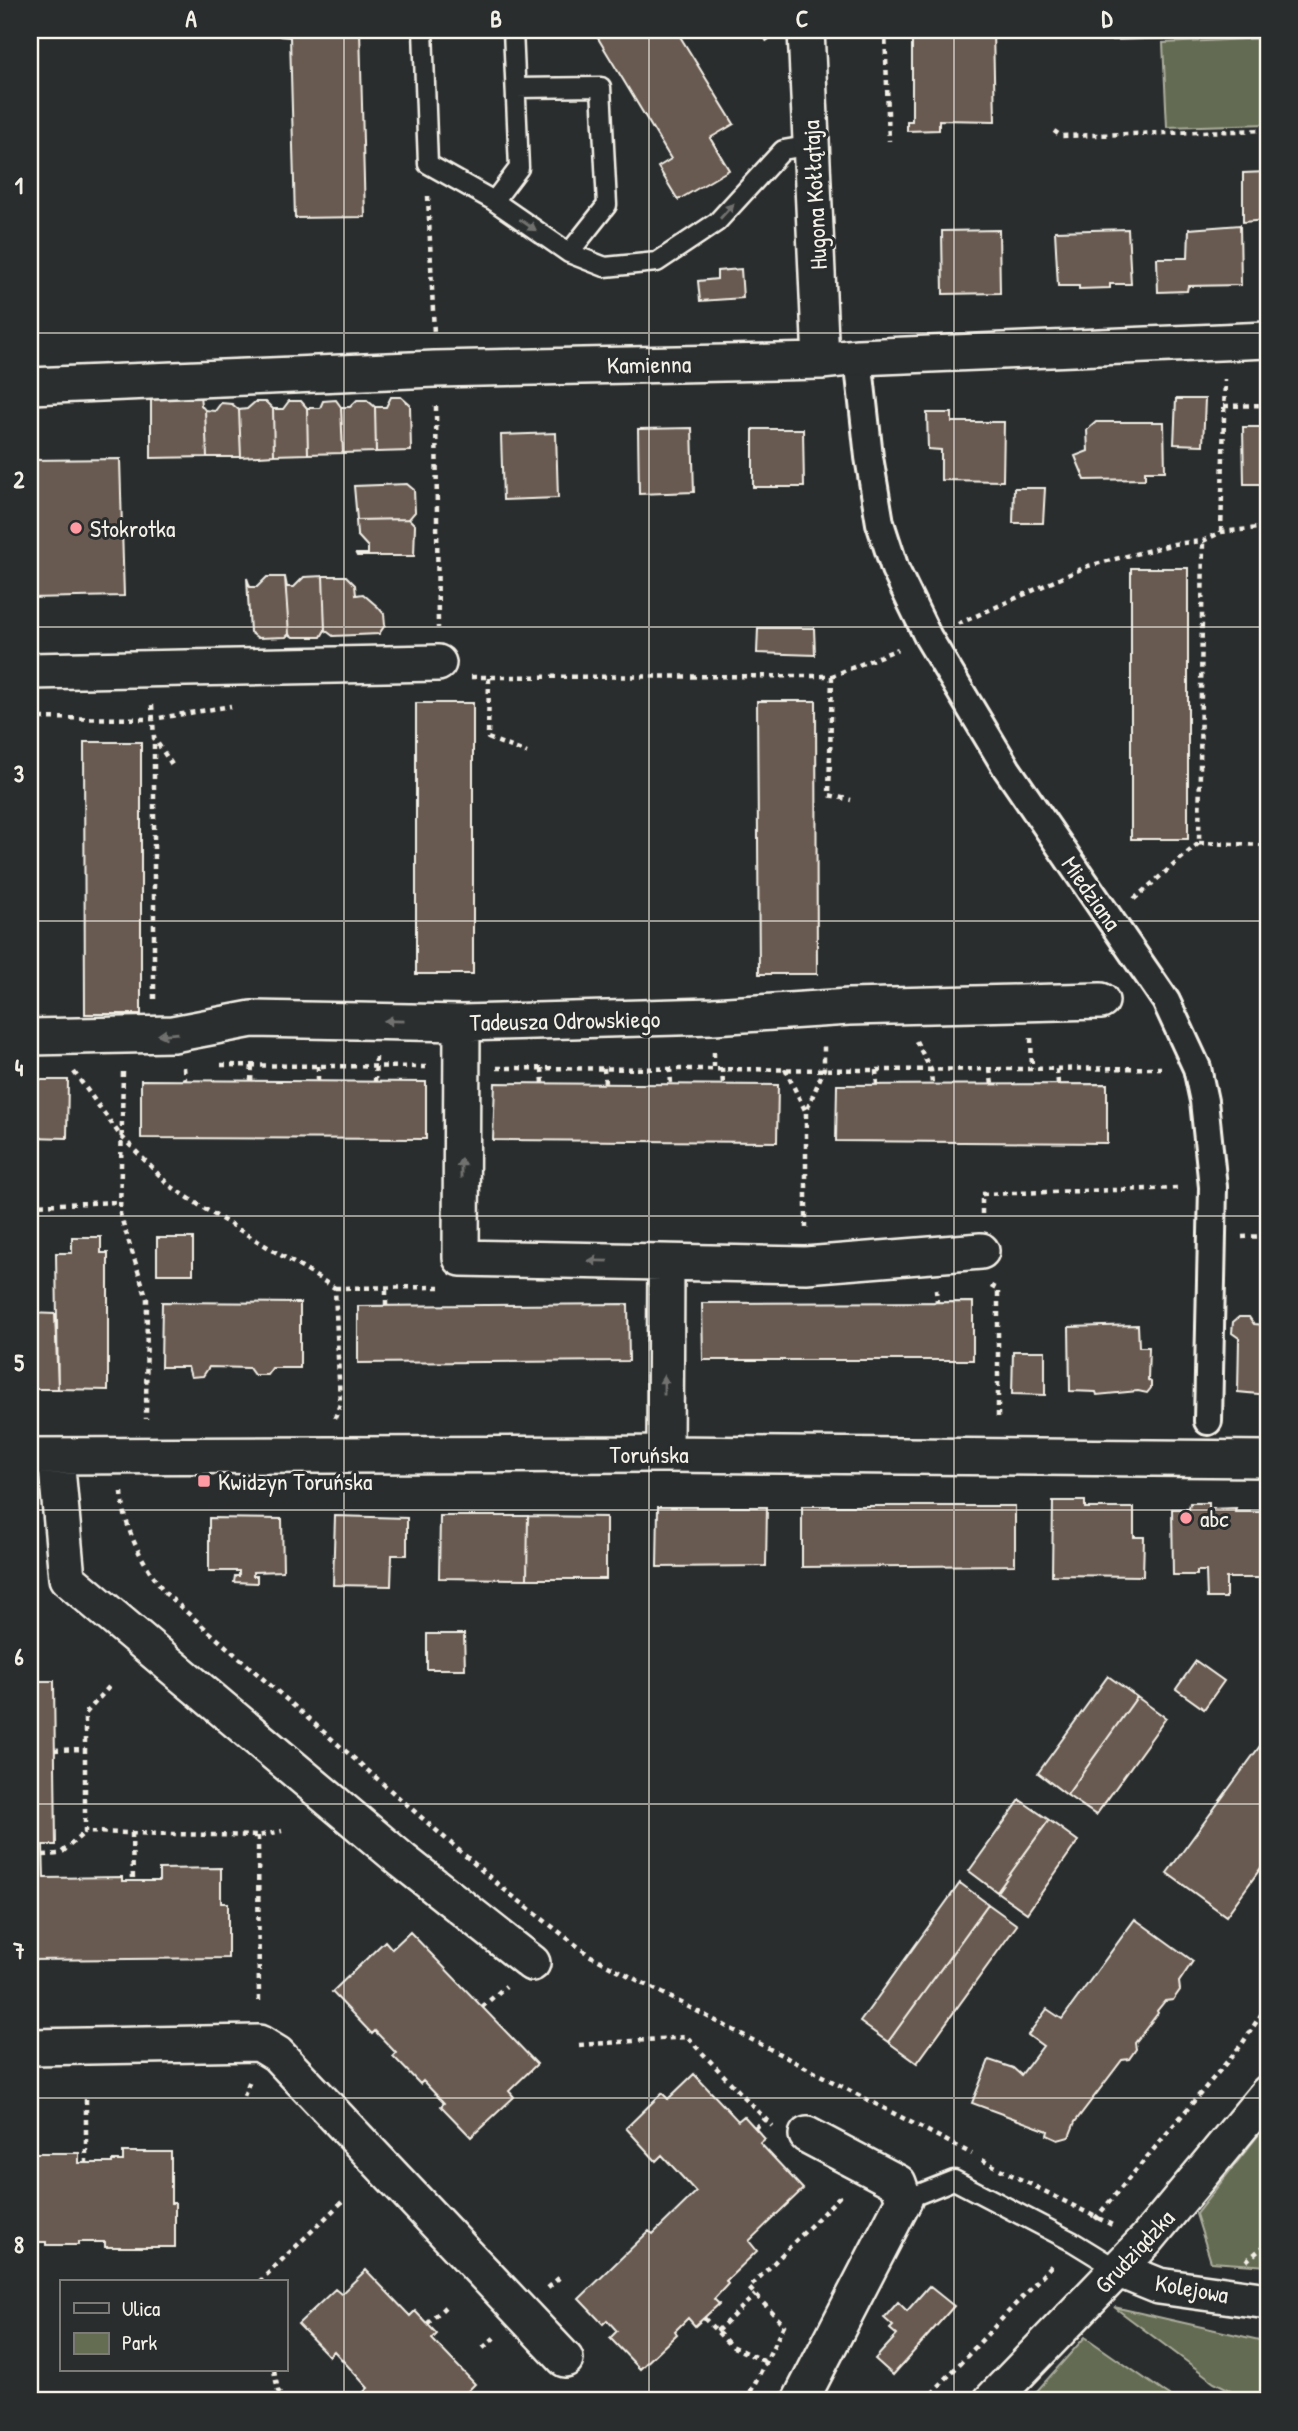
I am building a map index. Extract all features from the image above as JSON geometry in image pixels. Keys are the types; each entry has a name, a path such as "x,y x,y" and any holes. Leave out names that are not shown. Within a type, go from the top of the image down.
{"street":[{"name":"Hugona Kołłątaja","path":"806,30 821,361"},
{"name":"Kamienna","path":"30,386 435,369 821,361 858,357 1268,340"},
{"name":"Miedziana","path":"858,357 869,457 880,523 895,569 928,637 1007,769 1166,1001 1197,1068 1204,1101 1213,1187 1208,1440"},
{"path":"30,671 438,663"},
{"name":"Tadeusza Odrowskiego","path":"30,1037 173,1034 252,1018 462,1023 713,1016 909,1005 1101,1002"},
{"path":"462,1023 461,1258 806,1265 981,1251"},
{"path":"664,1454 666,1263"},
{"name":"Toruńska","path":"43,1457 664,1454 1208,1440 1268,1459"},
{"path":"43,1457 67,1578 403,1861 520,1973"},
{"path":"30,2047 258,2043 277,2054 565,2359"},
{"name":"Grudziądzka","path":"991,2401 1147,2239 1268,2093"},
{"path":"793,2134 898,2183 904,2200 800,2401"},
{"name":"Kolejowa","path":"1117,2269 1159,2286 1268,2301"}],"lane":[{"path":"423,30 428,164 494,201 569,253 605,267 657,262 717,222 783,150 812,145"},
{"path":"494,201 519,168 513,30"},
{"path":"516,88 601,87 607,205 569,253"},
{"path":"904,2200 954,2180 1073,2242 1117,2269"}],"path":[{"path":"885,30 888,141"},
{"path":"1054,131 1060,136 1268,130"},
{"path":"429,217 435,369 438,663"},
{"path":"1221,532 1225,373"},
{"path":"1224,406 1268,404"},
{"path":"527,754 488,738 489,678 832,676 1088,566 1174,544 1203,541 1221,532 1268,527"},
{"path":"1199,843 1203,541"},
{"path":"152,669 154,1006"},
{"path":"832,676 829,796 850,800"},
{"path":"30,718 153,719"},
{"path":"154,738 173,766"},
{"path":"1116,928 1128,905 1199,843 1268,845"},
{"path":"909,1005 909,1028 931,1070 932,1085"},
{"path":"806,1265 806,1112 824,1069 823,1009"},
{"path":"123,1037 120,1214 146,1299 146,1419"},
{"path":"172,1064 184,1065"},
{"path":"83,1065 69,1066 120,1135 169,1185 205,1209 335,1287 448,1287"},
{"path":"211,1065 876,1070 1197,1068"},
{"path":"318,1066 318,1081"},
{"path":"542,1068 543,1084"},
{"path":"604,1068 604,1084"},
{"path":"670,1068 671,1084"},
{"path":"722,1069 723,1085"},
{"path":"785,1069 806,1112"},
{"path":"989,1069 992,1085"},
{"path":"1057,1069 1058,1084"},
{"path":"876,1070 877,1085"},
{"path":"998,1422 998,1290 981,1281 982,1194 1213,1187"},
{"path":"30,1205 120,1202"},
{"path":"335,1287 340,1404 335,1419"},
{"path":"386,1287 386,1306"},
{"path":"121,1488 127,1523 136,1549 166,1594 501,1886 589,1955 1096,2218 1147,2239"},
{"path":"85,1832 85,1714 109,1687"},
{"path":"54,1750 85,1749"},
{"path":"43,1855 60,1854 85,1832 258,1836 282,1831"},
{"path":"132,1833 133,1881"},
{"path":"244,2096 257,2063 258,1836"},
{"path":"482,2007 520,1973"},
{"path":"925,2401 1096,2218 1242,2044 1268,2004"},
{"path":"579,2045 687,2038 765,2118 793,2134"},
{"path":"86,2099 86,2163"},
{"path":"755,2128 765,2118"},
{"path":"746,2401 784,2325 749,2288 839,2197 831,2188"},
{"path":"261,2280 344,2200"},
{"path":"1241,2265 1268,2242"},
{"path":"717,2331 755,2295"},
{"path":"427,2324 445,2307"},
{"path":"704,2318 731,2346 766,2362"},
{"path":"274,2372 278,2391 288,2401"}],"green space":[{"path":"1268,38 1268,124 1167,127 1163,43"},
{"path":"1268,2123 1268,2266 1211,2262 1196,2214"},
{"path":"1114,2307 1268,2342 1268,2401 1252,2401 1214,2382"},
{"path":"1085,2337 1177,2401 1028,2401"}],"building":[{"path":"279,30 360,30 365,217 295,218 290,37 280,36"},
{"path":"593,30 676,30 734,124 710,138 729,170 678,200 658,167 671,159"},
{"path":"912,30 993,30 995,121 939,120 939,130 907,131 907,121 912,121"},
{"path":"1105,30 1268,30 1268,36 1106,40"},
{"path":"1266,172 1267,220 1243,222 1243,173"},
{"path":"1240,225 1241,285 1188,286 1187,291 1158,292 1157,258 1188,258 1189,229"},
{"path":"1128,229 1131,284 1079,289 1079,286 1058,286 1055,231"},
{"path":"999,230 1000,293 943,294 942,231"},
{"path":"741,269 743,298 700,301 698,281 717,279 717,271"},
{"path":"200,395 201,405 205,410 207,457 151,458 151,397"},
{"path":"391,397 401,397 410,405 411,451 376,452 375,407 386,407"},
{"path":"1176,399 1205,399 1203,445 1174,444"},
{"path":"336,400 341,407 343,453 308,454 307,408 320,408 323,401"},
{"path":"357,400 367,400 375,407 376,452 343,453 341,407 350,407"},
{"path":"289,401 301,401 307,408 308,454 274,455 273,409 283,409"},
{"path":"255,402 266,402 273,409 274,455 241,457 239,410 247,409"},
{"path":"221,403 232,404 239,410 241,457 207,457 205,410 215,411"},
{"path":"927,413 952,413 952,422 1004,422 1003,481 941,480 941,450 928,449"},
{"path":"1096,422 1164,422 1165,471 1145,471 1145,479 1085,480 1075,456 1088,451 1087,430"},
{"path":"1243,427 1268,427 1268,484 1244,484"},
{"path":"692,428 694,492 639,494 638,429"},
{"path":"753,429 803,429 804,487 753,487"},
{"path":"556,433 558,498 503,500 501,435"},
{"name":"Stokrotka","path":"120,459 124,596 30,598 30,460"},
{"path":"407,484 414,490 415,512 409,519 357,520 354,486"},
{"path":"1014,488 1045,488 1043,523 1013,523"},
{"path":"409,519 415,525 414,556 357,556 356,554 368,554 368,547 357,535 356,520"},
{"path":"1131,568 1188,568 1188,839 1131,839"},
{"path":"323,576 346,576 355,585 356,595 363,594 378,607 384,614 385,625 379,634 333,636 325,630"},
{"path":"323,576 325,630 321,637 293,637 289,634 285,577 287,587 294,587 304,577"},
{"path":"267,577 285,577 289,634 286,637 258,638 250,632 247,578 250,587 257,587"},
{"path":"758,628 814,628 815,655 757,653"},
{"path":"757,701 816,701 817,974 759,974"},
{"path":"416,703 473,703 473,974 416,974"},
{"path":"84,742 141,742 141,1014 85,1014"},
{"path":"1264,855 1268,855 1268,1194 1264,1194"},
{"path":"30,1080 68,1080 67,1138 30,1137"},
{"path":"141,1080 426,1082 426,1139 141,1138"},
{"path":"495,1083 778,1085 777,1142 493,1140"},
{"path":"1107,1084 1107,1143 836,1141 837,1085"},
{"path":"72,1237 101,1237 101,1253 108,1253 108,1390 58,1389 56,1253 72,1253"},
{"path":"157,1238 193,1238 193,1274 157,1274"},
{"path":"162,1302 300,1303 300,1368 272,1368 267,1375 254,1375 249,1368 209,1367 203,1376 191,1377 188,1367 161,1367"},
{"path":"973,1302 973,1360 703,1360 702,1303"},
{"path":"628,1304 629,1361 358,1363 358,1306"},
{"path":"30,1313 55,1314 58,1389 30,1389"},
{"path":"1239,1317 1249,1317 1254,1324 1265,1325 1268,1322 1268,1395 1238,1392 1239,1338 1232,1333 1233,1322"},
{"path":"1138,1325 1139,1347 1149,1347 1148,1380 1151,1382 1151,1388 1147,1393 1138,1391 1097,1395 1096,1392 1070,1391 1069,1327"},
{"path":"1013,1351 1045,1351 1045,1395 1012,1394"},
{"path":"1053,1501 1085,1501 1085,1508 1134,1508 1134,1537 1144,1537 1143,1576 1052,1575"},
{"path":"1190,1503 1209,1503 1209,1509 1236,1508 1235,1512 1267,1512 1268,1508 1268,1597 1265,1578 1226,1578 1226,1598 1207,1598 1206,1571 1197,1571 1197,1575 1173,1575 1172,1509 1189,1509"},
{"path":"802,1506 1015,1506 1015,1565 802,1567"},
{"path":"658,1507 767,1507 766,1566 657,1567"},
{"path":"335,1516 407,1518 407,1555 392,1555 391,1586 333,1585"},
{"path":"440,1516 528,1516 527,1579 439,1578"},
{"path":"528,1516 606,1517 606,1579 527,1579"},
{"path":"209,1518 282,1519 283,1571 253,1572 253,1576 257,1576 257,1583 234,1582 239,1571 209,1571"},
{"path":"427,1634 464,1634 465,1669 427,1669"},
{"path":"1196,1661 1224,1681 1204,1709 1176,1689"},
{"path":"1108,1676 1137,1697 1067,1795 1038,1773"},
{"path":"30,1681 54,1681 56,1845 43,1845 44,1878 122,1877 122,1881 159,1881 159,1869 221,1868 221,1903 228,1903 228,1958 30,1960"},
{"path":"1137,1697 1166,1718 1096,1815 1067,1795"},
{"path":"1268,1735 1268,1858 1226,1916 1167,1873"},
{"path":"1020,1800 1049,1820 997,1892 969,1871"},
{"path":"1049,1820 1078,1841 1027,1913 997,1892"},
{"path":"960,1883 988,1904 888,2042 860,2022"},
{"path":"988,1904 1017,1925 917,2063 888,2042"},
{"path":"1135,1919 1193,1961 1179,1982 1180,1990 1173,2000 1165,2001 1157,2011 1135,2043 1136,2049 1129,2059 1122,2060 1075,2122 1069,2137 1058,2140 1047,2135 1048,2131 972,2103 989,2060 1013,2068 1021,2075 1043,2046 1028,2035 1047,2009 1062,2019"},
{"path":"410,1932 537,2064 509,2091 514,2097 471,2137 441,2106 444,2103 423,2081 420,2084 393,2056 396,2053 375,2031 372,2034 332,1992 385,1941 392,1949"},
{"path":"694,2074 738,2121 744,2116 765,2139 760,2143 803,2189 749,2241 757,2251 726,2281 728,2284 714,2299 719,2304 695,2326 688,2318 675,2331 677,2334 640,2369 610,2338 617,2331 607,2320 603,2324 579,2299 649,2231 653,2234 696,2192 662,2155 656,2161 626,2128 662,2093 668,2099"},
{"path":"123,2152 171,2152 171,2203 175,2203 175,2247 105,2247 105,2242 46,2245 46,2242 30,2242 30,2153 79,2153 79,2163 112,2163 123,2161"},
{"path":"366,2270 410,2316 415,2311 437,2334 432,2339 475,2384 458,2401 354,2401 368,2388 334,2351 329,2356 298,2324 335,2289 341,2294"},
{"path":"929,2286 954,2306 893,2375 875,2359 897,2335 890,2329 893,2326 884,2318 898,2302 907,2311"}],"place":[{"name":"Stokrotka","path":"76,528"},
{"name":"Kwidzyn Toruńska","path":"204,1481"},
{"name":"abc","path":"1186,1518"}]}
